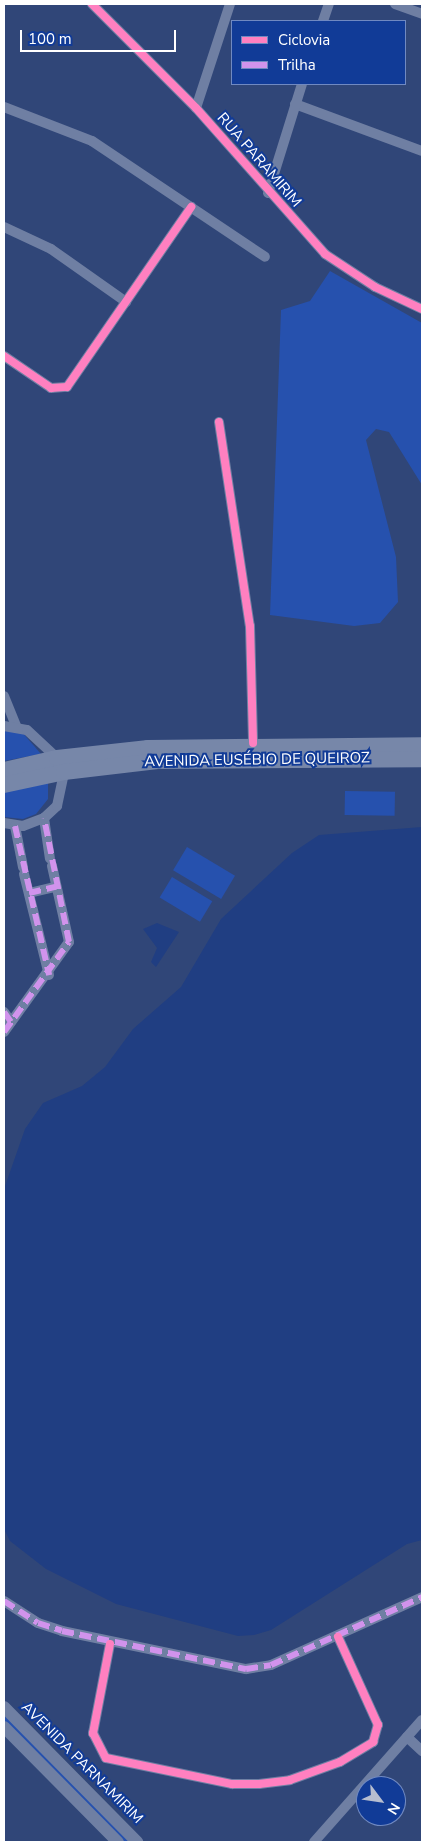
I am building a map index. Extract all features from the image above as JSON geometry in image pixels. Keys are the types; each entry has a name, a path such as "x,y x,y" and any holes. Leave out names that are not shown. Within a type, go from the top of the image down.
{"main road":[{"name":"AVENIDA EUSÉBIO DE QUEIROZ","path":"4,784 61,765 148,748 253,744 422,745"},
{"name":"AVENIDA EUSÉBIO DE QUEIROZ","path":"4,770 198,758 422,759"}],"street":[{"name":"RUA PARAMIRIM","path":"92,4 196,108 268,193 325,254 375,287 422,309"},
{"path":"196,108 230,4"},
{"path":"323,20 329,4"},
{"path":"395,4 422,14"},
{"path":"268,193 302,85"},
{"path":"296,104 422,151"},
{"path":"4,107 54,123 92,141 265,257"},
{"path":"4,356 50,388 64,389 191,207"},
{"path":"4,227 51,249 126,302"},
{"path":"219,422 250,626 253,744"},
{"path":"4,696 16,726"},
{"path":"4,726 16,726 42,741 61,765 57,806 44,818 15,826 4,823"},
{"path":"4,1032 62,957 68,934 56,887 44,818"},
{"path":"15,826 49,975"},
{"path":"29,893 56,887"},
{"path":"43,953 62,957"},
{"path":"4,1012 11,1022"},
{"path":"4,1602 38,1623 110,1644 246,1669 271,1665 338,1637 422,1597"},
{"path":"110,1644 94,1733 106,1758 232,1784 259,1784 290,1780 340,1762 373,1742 378,1724 338,1637"},
{"name":"AVENIDA PARNAMIRIM","path":"4,1708 137,1842"},
{"path":"314,1842 422,1720"},
{"name":"AVENIDA PARNAMIRIM","path":"5,1731 118,1842"},
{"path":"407,1737 422,1751"}],"shaded area":[{"path":"330,271 422,323 422,485 389,432 376,429 366,440 396,557 398,602 380,623 354,626 270,615 281,310 310,301"},
{"path":"4,730 21,731 41,754 4,761"},
{"path":"48,782 48,799 36,814 23,819 4,817 4,792"},
{"path":"345,791 395,792 395,816 345,815"},
{"path":"422,827 422,1540 407,1544 271,1630 254,1635 238,1636 116,1604 46,1569 10,1541 4,1529 4,1189 25,1129 43,1103 82,1086 105,1067 133,1029 181,987 221,919 292,853 319,835"},
{"path":"187,847 235,876 221,899 173,870"},
{"path":"172,877 212,901 200,922 160,898"},
{"path":"157,923 179,932 156,967 151,962 157,948 143,929"},
{"path":"4,1714 131,1841 122,1842 4,1724"}],"marked path":[{"path":"4,1032 69,942 44,818"},
{"path":"15,826 49,975"},
{"path":"29,893 56,887"},
{"path":"4,1012 11,1022"},
{"path":"4,1601 38,1623 62,1631 246,1669 271,1665 422,1597"}],"cycle path":[{"path":"92,4 196,108 325,254 375,287 422,309"},
{"path":"4,356 51,388 67,387 191,207"},
{"path":"219,422 250,626 253,743"},
{"path":"110,1644 93,1733 106,1758 232,1784 259,1784 290,1780 340,1762 373,1742 378,1725 338,1637"}]}
